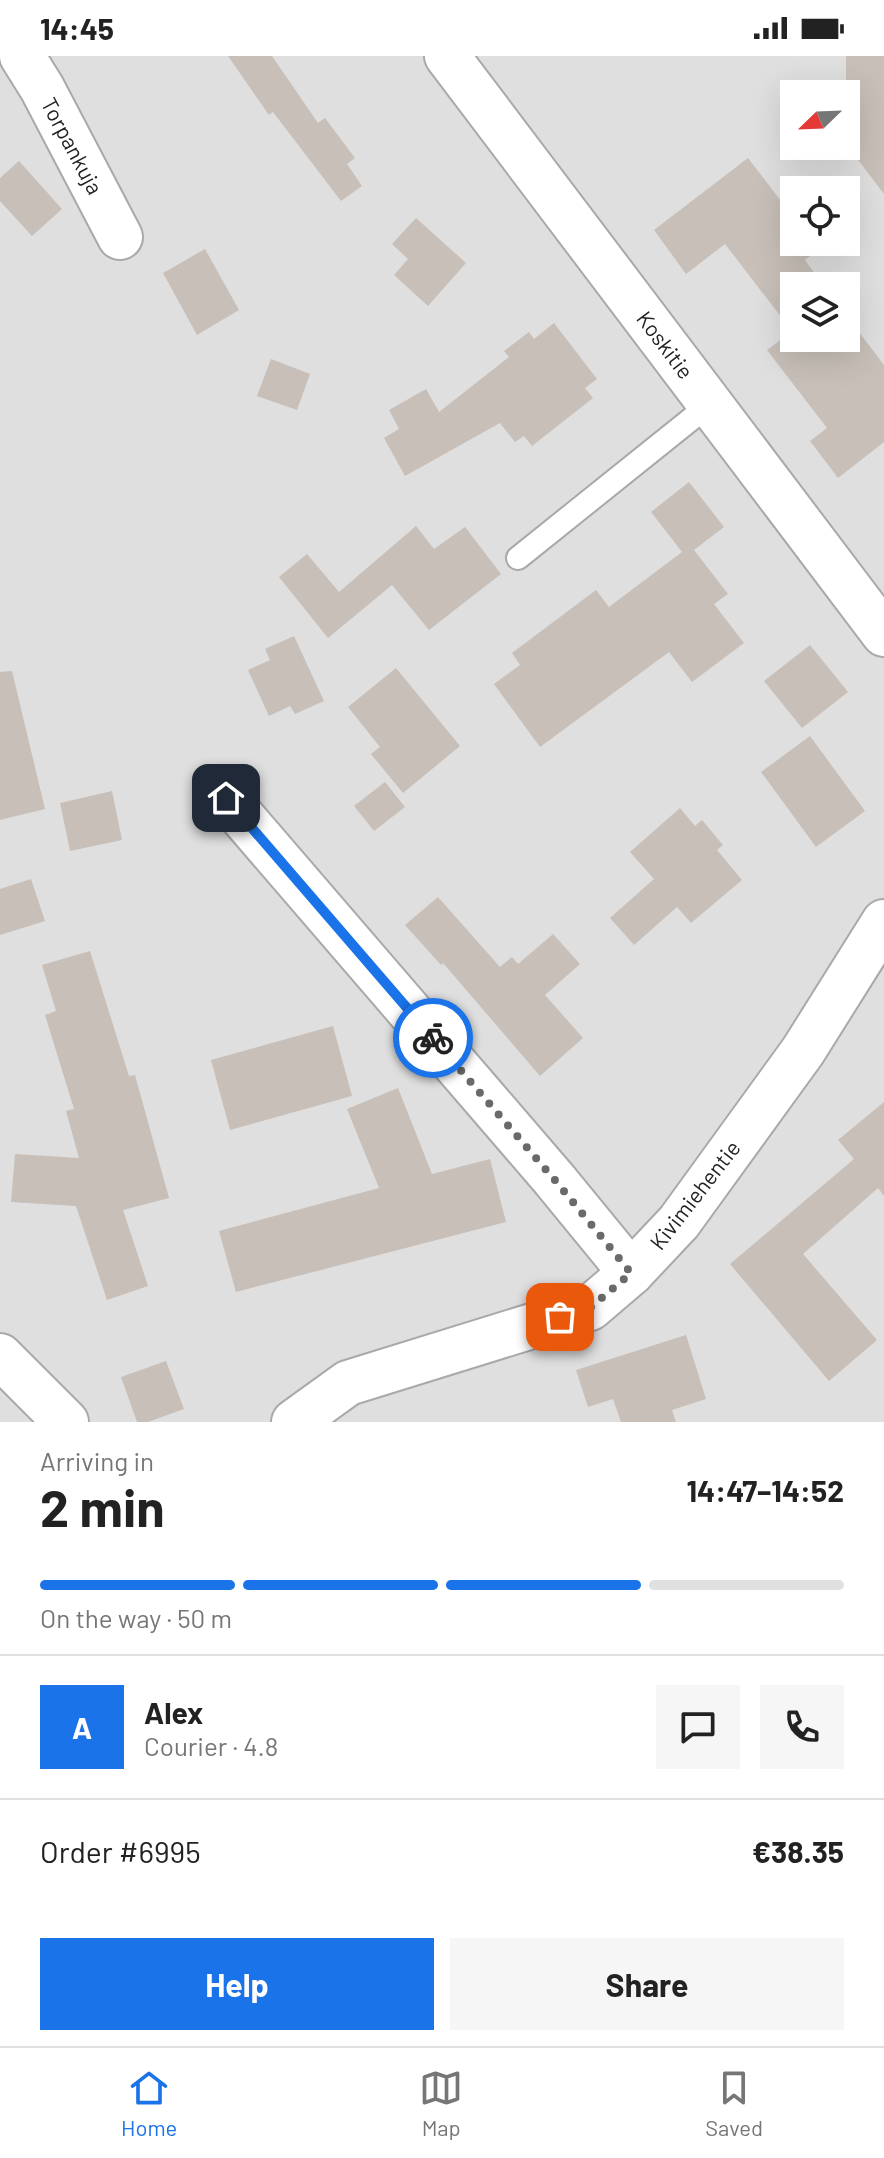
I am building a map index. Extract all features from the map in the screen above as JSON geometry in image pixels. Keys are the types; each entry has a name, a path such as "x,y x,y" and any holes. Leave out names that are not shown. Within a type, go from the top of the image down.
{"street":[{"name":"Torpankuja","path":"22,56 120,237"},
{"name":"Koskitie","path":"447,56 884,634"},
{"path":"226,798 631,1273"},
{"name":"Kivimiehentie","path":"294,1422 348,1383 590,1308 631,1273 679,1222 803,1051 884,922"},
{"path":"0,1356 66,1422"}],"lane":[{"path":"518,558 710,404"}],"shaded area":[{"path":"0,56 884,56 884,1422 0,1422"}],"building":[{"path":"228,56 272,56 318,123 325,118 355,158 347,164 362,186 341,201 273,112 269,115"},
{"path":"846,56 884,56 884,194 858,160 860,80 846,80"},
{"path":"748,158 780,200 780,256 810,256 805,260 814,272 780,272 780,315 725,244 686,274 654,230"},
{"path":"19,161 62,209 32,236 0,201 0,178"},
{"path":"416,218 466,263 428,306 394,275 408,259 392,244"},
{"path":"205,249 239,310 197,335 163,273"},
{"path":"554,323 597,379 585,388 593,398 532,446 524,436 515,442 500,423 405,476 384,438 399,429 389,410 426,389 439,412 509,357 504,351 529,332 534,339"},
{"path":"860,333 884,365 884,442 838,478 810,441 827,428 767,350 780,340 780,352 860,352"},
{"path":"271,359 310,374 297,410 257,396"},
{"path":"689,482 724,527 694,550 728,594 714,604 744,643 692,682 669,652 540,747 494,684 520,665 512,653 596,590 609,607 682,552 651,512"},
{"path":"416,526 434,549 465,527 501,574 429,630 392,585 328,638 279,577 307,554 339,592"},
{"path":"294,636 324,701 295,714 290,706 269,716 248,670 270,660 265,649"},
{"path":"810,645 848,692 802,728 764,681"},
{"path":"396,668 460,746 403,793 371,754 380,747 348,707"},
{"path":"12,671 45,809 0,820 0,672"},
{"path":"810,736 865,811 816,847 761,772"},
{"path":"385,782 405,807 374,831 354,806"},
{"path":"112,791 122,840 70,851 60,803"},
{"path":"680,808 695,826 702,820 723,845 717,850 742,880 691,923 677,907 634,945 610,918 654,879 630,852"},
{"path":"31,879 45,921 0,935 0,889"},
{"path":"438,897 500,967 512,957 518,964 553,934 580,964 545,995 583,1038 540,1076 443,963 441,965 405,925"},
{"path":"90,951 129,1076 135,1075 169,1198 123,1210 148,1286 107,1300 76,1206 11,1202 15,1154 79,1158 66,1111 74,1109 45,1015 56,1011 42,965"},
{"path":"333,1026 352,1096 230,1130 211,1060"},
{"path":"398,1088 432,1174 490,1159 506,1222 236,1292 219,1231 379,1188 347,1109"},
{"path":"884,1102 884,1196 878,1188 803,1254 877,1340 829,1381 730,1264 854,1159 838,1140"},
{"path":"686,1335 706,1399 672,1410 676,1422 621,1422 613,1399 588,1407 576,1370"},
{"path":"166,1361 184,1409 148,1422 137,1422 121,1377"}],"way so far":[{"path":"433,1038 631,1273 590,1308 560,1317"}],"route":[{"path":"226,798 433,1038"}]}
